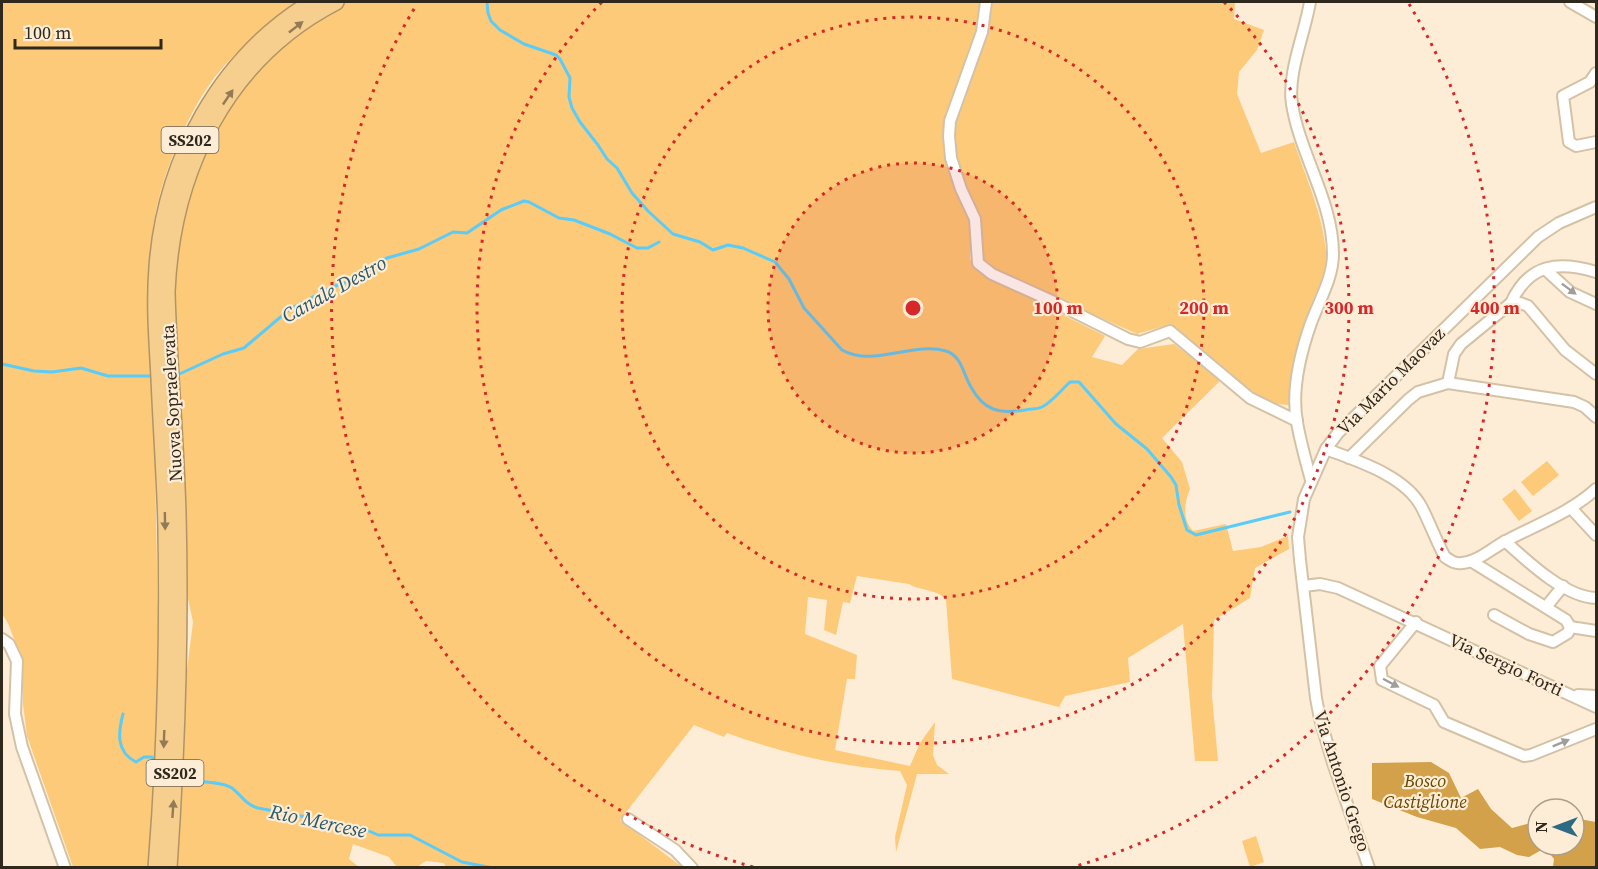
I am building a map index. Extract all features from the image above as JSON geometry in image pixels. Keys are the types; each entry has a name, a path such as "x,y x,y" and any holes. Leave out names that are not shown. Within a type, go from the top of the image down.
{"highway":[{"name":"Nuova Sopraelevata","path":"255,54 294,12 312,2"},
{"name":"Nuova Sopraelevata","path":"156,867 172,680 178,568 169,462 165,247 173,182 196,127 228,75 305,20 336,2"},
{"name":"Nuova Sopraelevata","path":"169,867 175,780 172,680"}],"street":[{"path":"986,2 982,32 950,121 949,136 955,172 975,219 978,263 992,274 1128,339 1140,342 1170,331 1250,398 1297,421"},
{"path":"1310,2 1294,63 1291,102 1296,124 1316,177 1326,213 1333,253 1332,268 1301,351 1297,379 1297,421 1311,480"},
{"path":"1570,2 1596,17"},
{"path":"1596,73 1590,82 1563,96 1569,142 1576,146 1596,142"},
{"name":"Via Mario Maovaz","path":"1304,586 1299,537 1304,499 1326,449 1338,433 1521,252 1559,223 1596,207"},
{"path":"1448,383 1454,354 1461,344 1511,303 1530,277 1545,269 1573,266 1596,272"},
{"path":"1545,269 1570,292 1596,304"},
{"path":"1511,303 1528,306 1565,350 1596,374"},
{"path":"1349,458 1418,392 1448,383 1574,402 1585,407 1596,417"},
{"path":"1326,449 1400,483 1420,505 1445,557 1453,562 1471,561 1571,508 1596,489"},
{"path":"1571,508 1596,535"},
{"path":"1505,541 1524,559 1563,586 1578,595 1596,598"},
{"path":"1471,561 1566,620 1570,627 1568,633 1553,642 1529,634 1494,615"},
{"name":"Via Sergio Forti","path":"1304,586 1320,584 1338,588 1596,707"},
{"name":"Via Antonio Grego","path":"1304,586 1314,687 1320,719 1369,867"},
{"path":"1546,607 1563,586"},
{"path":"1416,622 1380,666 1382,680 1434,705 1444,722 1524,756 1596,729"},
{"path":"1570,627 1596,631"},
{"path":"2,639 9,644 17,661 15,714 22,747 65,867"},
{"path":"1568,694 1596,696"},
{"path":"628,819 675,850 692,867"}],"shaded area":[{"path":"2,2 981,2 980,21 943,130 944,155 970,224 970,260 984,275 1105,336 1092,357 1122,365 1138,349 1174,344 1221,380 1162,438 1182,462 1190,489 1185,505 1189,526 1193,531 1226,524 1233,551 1261,547 1288,536 1289,549 1255,568 1250,598 1214,620 1212,696 1218,761 1195,761 1183,624 1128,658 1130,682 1065,696 1059,707 952,679 946,600 934,592 909,584 857,576 850,603 843,602 836,635 824,630 827,600 808,597 805,634 857,655 855,679 847,679 835,750 910,766 920,743 935,722 933,755 937,765 949,774 917,774 896,852 895,837 907,785 900,771 812,758 727,733 724,737 694,725 620,820 682,867 446,868 444,863 426,861 417,867 397,867 389,857 353,844 349,859 359,867 73,867 27,736 23,704 23,662 8,623 2,614","holes":["246,44 264,65 219,126 204,155 171,249 152,242 164,180 181,136 212,81","184,462 187,594 193,622 186,678 159,680 155,463"]},
{"path":"990,2 1235,2 1234,19 1264,30 1257,50 1239,72 1237,94 1261,153 1294,142 1318,211 1326,253 1323,275 1309,310 1299,345 1289,405 1274,404 1241,388 1171,324 1137,334 994,270 982,259 980,225 975,206 960,175 954,149 954,125"},
{"path":"1547,461 1559,475 1533,496 1521,482"},
{"path":"1515,489 1532,511 1519,521 1502,499"},
{"path":"1256,836 1264,862 1250,867 1242,841"}],"green space":[{"name":"Bosco Castiglione","path":"1431,762 1449,773 1461,798 1478,789 1491,809 1512,828 1526,824 1526,856 1500,847 1480,849 1456,828 1417,817 1372,799 1372,763"},
{"name":"Bosco Castiglione","path":"1586,820 1596,822 1596,867 1553,867 1552,857 1586,857"}],"waterway":[{"path":"487,2 491,21 500,30 524,44 556,55 560,59 570,78 569,97 580,122 648,211 673,234 700,242 713,250 728,245 743,248 775,262 789,279 804,308 842,350 854,355 867,356 920,349 946,351 959,361 971,387 981,401 1000,411 1040,408 1050,402 1070,382 1079,382 1116,424 1147,449 1171,477 1176,485 1179,505 1187,530 1196,535 1290,512"},
{"name":"Canale Destro","path":"175,376 223,354 244,348 290,309 332,287 357,279 387,258 419,249 453,232 467,233 501,210 524,201 559,218 574,220 610,234 637,248 648,248 659,242"},
{"name":"Canale Destro","path":"2,364 34,371 52,372 81,368 108,376 154,376"},
{"name":"Rio Mercese","path":"123,714 120,741 125,753 136,762 144,757 152,757 156,763"},
{"name":"Rio Mercese","path":"180,781 207,782 227,786 250,805 258,808 306,817 335,826 360,827 378,835 410,835 462,862 493,868"}]}
